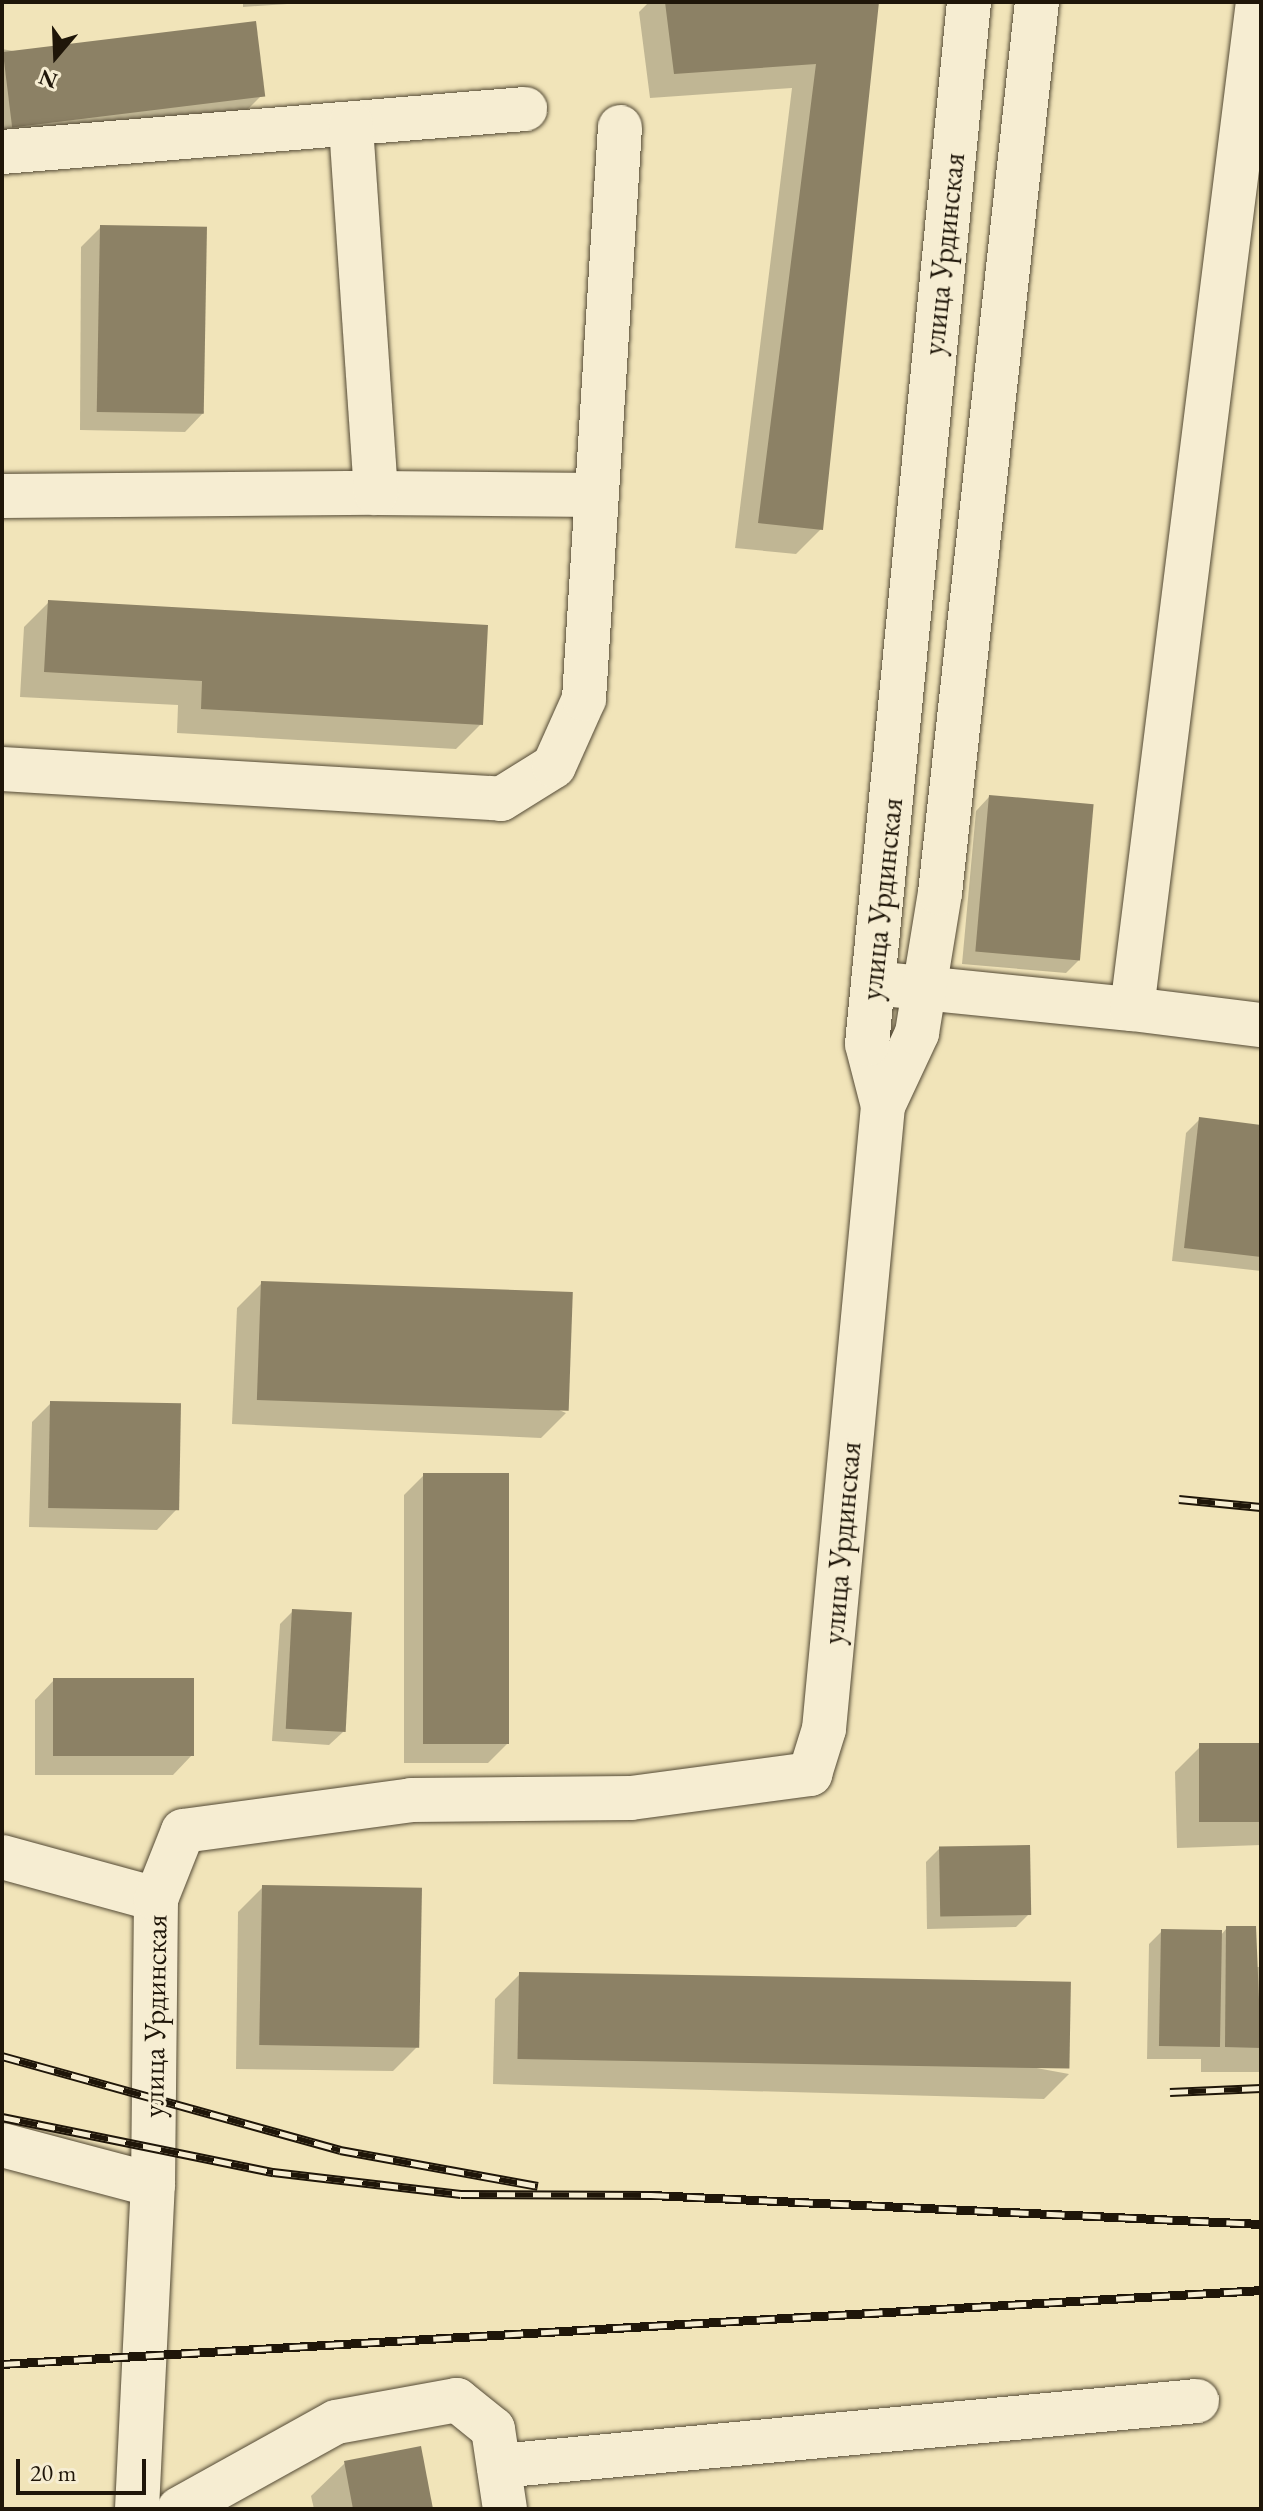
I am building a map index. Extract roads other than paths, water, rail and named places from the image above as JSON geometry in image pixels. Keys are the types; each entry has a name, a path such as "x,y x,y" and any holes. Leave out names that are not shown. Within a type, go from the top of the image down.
{"street":[{"name":"улица Урдинская","path":"137,2509 153,2185 156,1899 183,1831 411,1800 631,1798 810,1774 824,1729 883,1106 867,1044 969,2"},
{"path":"883,1106 917,1033 924,983 1037,2"},
{"path":"1132,1009 1255,82 1258,2"},
{"path":"2,152 525,109"},
{"path":"351,124 376,493"},
{"path":"2,769 501,799 554,766 584,699 620,127"},
{"path":"2,496 597,495"},
{"path":"874,983 924,983 1261,1025"},
{"path":"2,1857 156,1899"},
{"path":"2,2145 153,2185"},
{"path":"179,2509 336,2422 457,2400 493,2429 505,2509"},
{"path":"499,2466 1197,2401"}],"railway":[{"path":"1179,1499 1261,1507"},
{"path":"2,2056 340,2150 538,2186"},
{"path":"1170,2092 1261,2088"},
{"path":"2,2117 273,2172 461,2194 651,2195 1261,2224"},
{"path":"2,2364 1261,2290"}]}
